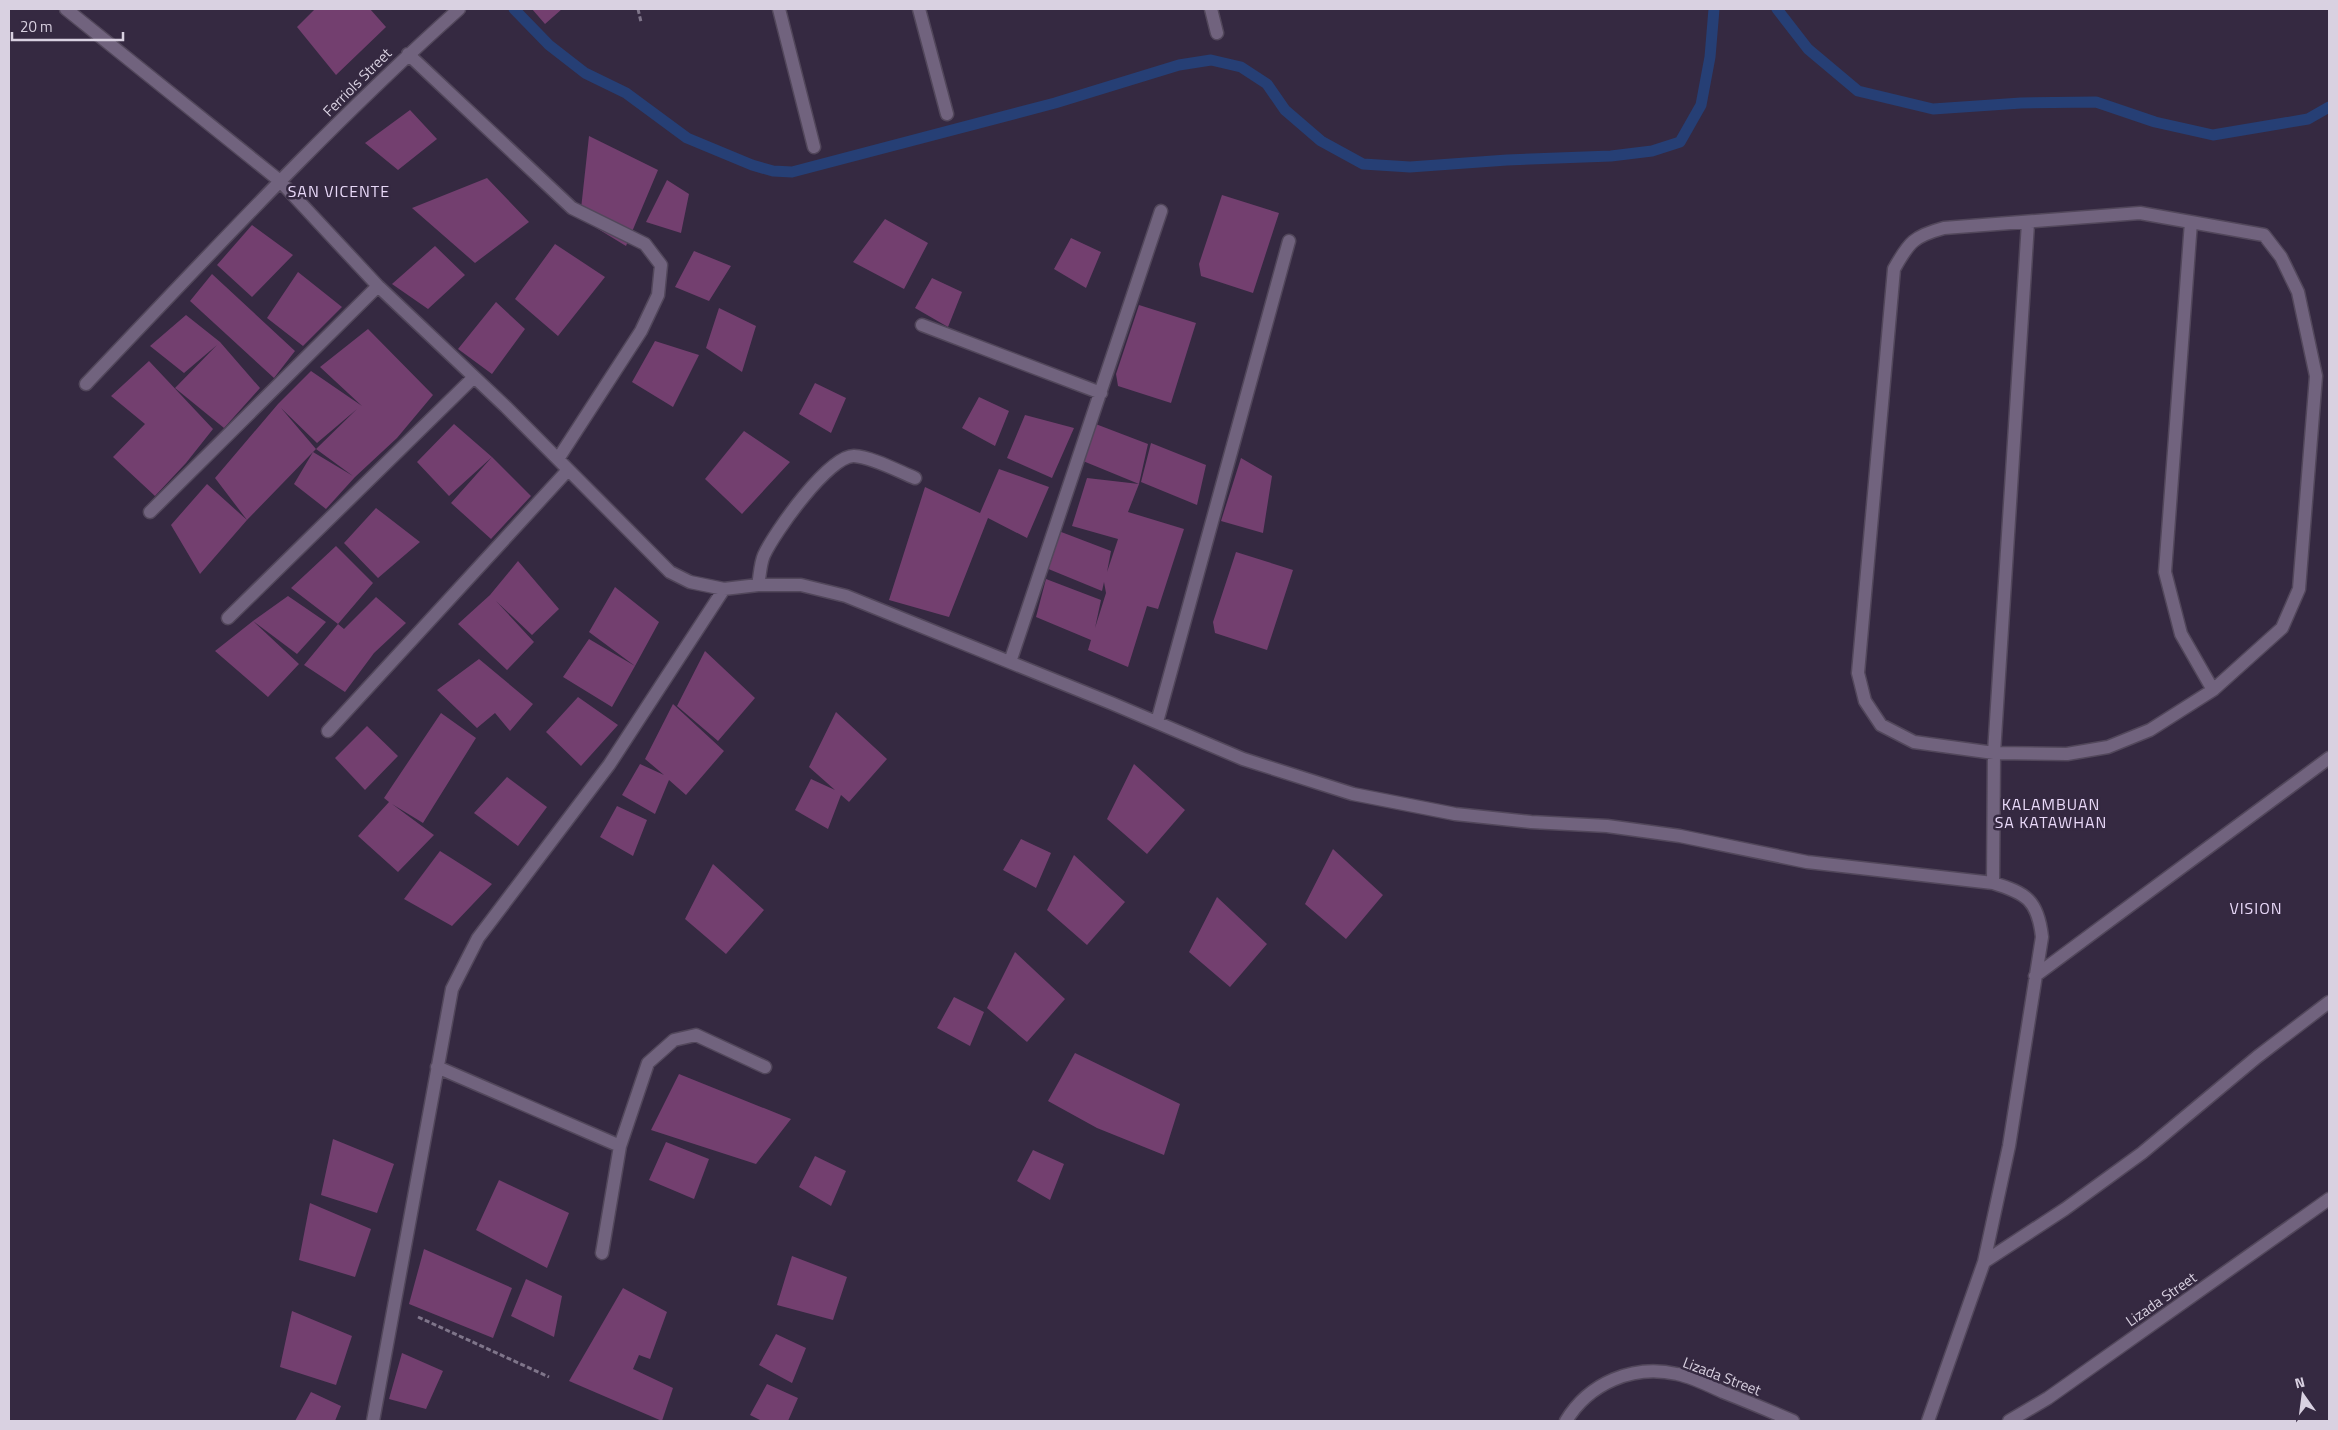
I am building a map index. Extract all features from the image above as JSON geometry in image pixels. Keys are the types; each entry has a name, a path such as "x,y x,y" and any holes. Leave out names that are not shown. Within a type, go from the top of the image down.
{"street":[{"path":"66,9 280,181 378,286 558,459 670,572 690,582 724,589 758,585 801,585 846,596 1157,722 1243,759 1353,794 1455,814 1607,826 1680,836 1807,862 1993,883 2018,891 2032,902 2040,920 2042,936 2009,1146 1984,1262 1928,1421"},
{"name":"Ferriols Street","path":"86,384 280,181 408,54 459,9"},
{"path":"779,9 814,147"},
{"path":"919,9 948,114"},
{"path":"1211,9 1217,34"},
{"path":"408,54 572,208 645,244 661,265 658,295 641,331 558,459"},
{"path":"1010,662 1162,211"},
{"path":"2140,213 2191,222 2264,235 2281,256 2298,292 2316,376 2299,589 2282,628 2213,690 2150,730 2108,747 2067,754 1994,753 1914,742 1881,726 1865,701 1858,673 1894,269 1906,248 1924,234 1944,228 2140,213"},
{"path":"2191,222 2165,572 2181,634 2213,690"},
{"path":"1993,883 1994,753 2028,223"},
{"path":"1157,722 1289,241"},
{"path":"150,512 378,286"},
{"path":"922,325 1100,393"},
{"path":"228,618 474,377"},
{"path":"758,585 763,557 775,533 827,469 844,457 864,458 915,478"},
{"path":"328,731 568,470"},
{"path":"373,1421 452,989 478,938 609,765 724,589"},
{"path":"2035,976 2329,758"},
{"path":"1984,1262 2065,1209 2142,1153 2256,1057 2329,1002"},
{"path":"602,1253 620,1146 648,1064 674,1040 696,1035 765,1067"},
{"path":"437,1067 620,1146"},
{"name":"Lizada Street","path":"2009,1421 2048,1398 2329,1200"},
{"name":"Lizada Street","path":"1566,1421 1572,1411 1595,1388 1621,1375 1648,1372 1676,1374 1793,1421"}],"path":[{"path":"638,9 641,22"},
{"path":"394,1305 436,1327 549,1377"}],"building":[{"path":"315,9 370,9 386,27 336,75 297,27"},
{"path":"532,9 562,9 545,24"},
{"path":"410,110 437,139 398,170 365,143"},
{"path":"589,136 658,170 626,246 580,218"},
{"path":"487,178 529,222 475,263 412,208"},
{"path":"667,180 689,194 681,233 646,222"},
{"path":"1222,195 1279,213 1253,293 1201,276 1199,264"},
{"path":"885,219 928,243 904,289 853,262"},
{"path":"252,225 293,255 252,297 217,265"},
{"path":"1071,238 1101,252 1086,288 1054,269"},
{"path":"555,244 605,277 558,336 515,299"},
{"path":"435,246 465,275 428,309 392,284"},
{"path":"694,251 731,266 709,301 675,287"},
{"path":"298,272 342,307 303,346 267,318"},
{"path":"212,274 295,351 274,378 190,301"},
{"path":"932,278 962,292 948,327 915,308"},
{"path":"496,302 525,329 492,374 458,349"},
{"path":"1139,305 1196,323 1171,403 1118,386 1116,374"},
{"path":"719,308 756,326 742,372 706,348"},
{"path":"186,315 220,342 260,388 224,428 175,388 217,345 184,373 150,346"},
{"path":"368,329 433,395 397,438 355,477 326,509 294,484 313,452 247,520 215,478 278,404 311,371 362,406 320,367","holes":["281,408 317,443 357,409 316,449","316,449 353,476 313,452"]},
{"path":"655,341 699,355 673,407 632,382"},
{"path":"149,361 213,429 186,463 155,496 113,457 145,424 111,396"},
{"path":"815,383 846,398 831,433 799,414"},
{"path":"979,397 1009,411 995,446 962,428"},
{"path":"1025,415 1074,428 1052,478 1007,458"},
{"path":"1093,423 1148,444 1139,484 1083,461"},
{"path":"454,424 492,457 449,496 417,462"},
{"path":"744,431 790,462 742,514 705,479"},
{"path":"1151,443 1206,465 1197,505 1141,482"},
{"path":"492,457 531,496 491,539 451,503"},
{"path":"1241,458 1272,476 1263,533 1221,521"},
{"path":"999,469 1049,487 1027,538 988,518 949,617 889,600 925,487 980,513"},
{"path":"1087,478 1139,484 1128,512 1184,529 1158,609 1147,606 1128,667 1088,650 1091,640 1036,617 1046,579 1101,600 1095,628 1106,593 1104,582 1102,591 1046,568 1056,530 1111,551 1107,572 1118,539 1072,526"},
{"path":"207,484 247,520 200,574 171,525"},
{"path":"376,508 420,542 378,578 344,543"},
{"path":"336,546 373,583 338,624 291,588"},
{"path":"1236,552 1293,570 1267,650 1215,633 1213,622"},
{"path":"518,561 559,609 532,635 496,601 534,642 507,670 458,624 490,595"},
{"path":"615,587 659,622 635,666 589,632"},
{"path":"288,596 326,622 297,654 253,621"},
{"path":"376,597 406,623 374,653 345,692 304,665 338,624 344,629"},
{"path":"253,621 299,664 268,697 215,651"},
{"path":"589,639 635,666 612,707 563,677"},
{"path":"705,651 755,698 718,741 677,706"},
{"path":"479,659 533,704 510,731 495,713 477,728 437,690"},
{"path":"578,697 618,725 581,766 546,732"},
{"path":"673,704 724,751 686,795 669,780 655,814 622,795 640,764 664,775 645,759"},
{"path":"836,712 887,759 849,802 841,795 828,829 795,810 811,779 835,790 809,767"},
{"path":"441,713 476,738 423,823 392,804 434,835 398,872 358,836 389,802 384,798"},
{"path":"367,726 398,756 365,790 335,758"},
{"path":"1134,764 1185,810 1147,854 1107,819"},
{"path":"507,777 547,807 518,846 474,813"},
{"path":"617,806 647,820 633,856 600,837"},
{"path":"1021,839 1051,853 1036,888 1003,870"},
{"path":"1333,849 1383,895 1346,939 1305,904"},
{"path":"440,851 492,884 452,926 404,899"},
{"path":"1074,855 1125,902 1087,945 1047,910"},
{"path":"713,864 764,910 726,954 685,919"},
{"path":"1217,897 1267,944 1230,987 1189,952"},
{"path":"1015,952 1065,999 1027,1042 987,1008"},
{"path":"954,997 984,1012 970,1046 937,1028"},
{"path":"1075,1053 1180,1104 1164,1155 1097,1128 1048,1101"},
{"path":"679,1074 791,1119 756,1164 651,1130"},
{"path":"333,1139 394,1164 377,1213 321,1195"},
{"path":"666,1142 709,1159 694,1199 649,1180"},
{"path":"1033,1150 1064,1164 1050,1200 1017,1181"},
{"path":"815,1156 846,1171 831,1206 799,1187"},
{"path":"499,1180 569,1213 547,1268 476,1230"},
{"path":"310,1203 371,1229 355,1277 299,1260"},
{"path":"424,1249 512,1288 493,1338 409,1304"},
{"path":"792,1256 847,1277 833,1320 777,1305"},
{"path":"526,1279 562,1296 554,1337 511,1316"},
{"path":"623,1288 667,1312 650,1359 639,1355 633,1369 673,1388 662,1421 569,1381"},
{"path":"292,1311 352,1336 336,1385 280,1367"},
{"path":"776,1334 806,1348 792,1383 759,1365"},
{"path":"402,1353 443,1371 426,1409 389,1399"},
{"path":"767,1384 798,1398 788,1421 762,1421 750,1415"},
{"path":"311,1392 341,1406 335,1421 295,1421"}],"waterway":[{"path":"514,9 549,45 585,73 626,93 687,138 752,165 773,171 792,172 1055,103 1179,65 1211,60 1241,67 1267,84 1285,110 1321,141 1363,164 1410,167 1507,160 1611,156 1652,151 1680,142 1701,105 1710,57 1714,9"},
{"path":"1777,9 1808,49 1858,91 1933,109 2021,103 2096,102 2155,122 2213,135 2308,119 2329,107"}],"district":[{"name":"SAN VICENTE","path":"339,191"},
{"name":"KALAMBUAN SA KATAWHAN","path":"2051,813"},
{"name":"VISION","path":"2256,908"}]}
